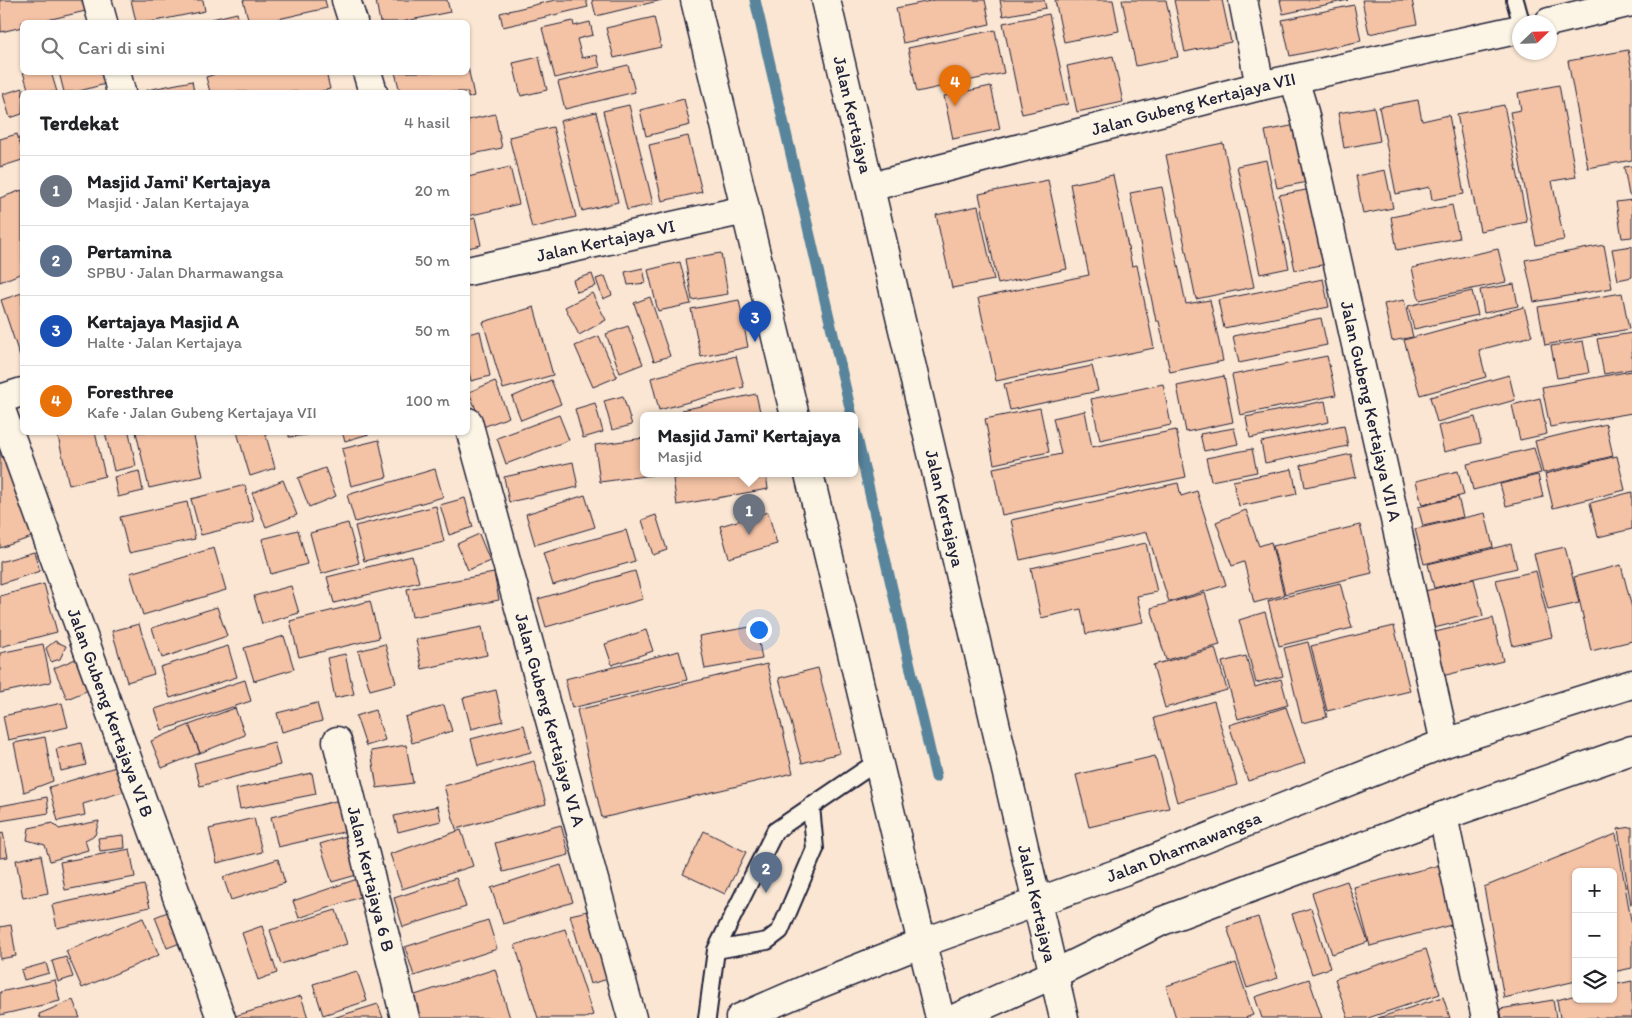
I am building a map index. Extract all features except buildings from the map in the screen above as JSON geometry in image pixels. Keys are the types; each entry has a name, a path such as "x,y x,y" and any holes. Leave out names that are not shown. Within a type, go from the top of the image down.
{"main road":[{"path":"97,0 102,20"},
{"path":"346,0 351,20"},
{"path":"695,0 794,412"},
{"name":"Jalan Kertajaya","path":"826,0 1064,1018"},
{"path":"1242,0 1260,86"},
{"path":"1557,20 1632,2"},
{"name":"Jalan Gubeng Kertajaya VII","path":"870,187 1260,86 1512,32"},
{"path":"117,75 120,90"},
{"path":"368,75 372,90"},
{"name":"Jalan Gubeng Kertajaya VII A","path":"1294,79 1306,122 1445,744"},
{"name":"Jalan Kertajaya VI","path":"470,272 745,210"},
{"path":"0,398 20,393"},
{"name":"Jalan Gubeng Kertajaya VI B","path":"0,407 221,1018"},
{"name":"Jalan Gubeng Kertajaya VI A","path":"470,429 632,1018"},
{"path":"810,477 940,1018"},
{"name":"Jalan Dharmawangsa","path":"740,1018 922,943 1038,903 1445,744 1632,684"},
{"name":"Jalan Kertajaya 6 B","path":"337,741 405,1018"},
{"path":"956,1018 1054,974 1162,921 1443,816 1632,750"},
{"path":"1443,816 1486,1018"}],"lane":[{"path":"1515,0 1519,15"},
{"path":"707,1018 716,950 775,831 878,761"},
{"path":"716,950 767,940 780,931 815,849 811,806"}],"waterway":[{"path":"755,0 851,412"},
{"path":"858,442 936,777"}],"place":[{"name":"Foresthree","path":"955,106"},
{"name":"Kertajaya Masjid A","path":"755,342"},
{"name":"Masjid Jami' Kertajaya","path":"749,535"},
{"name":"Pertamina","path":"766,893"}]}
